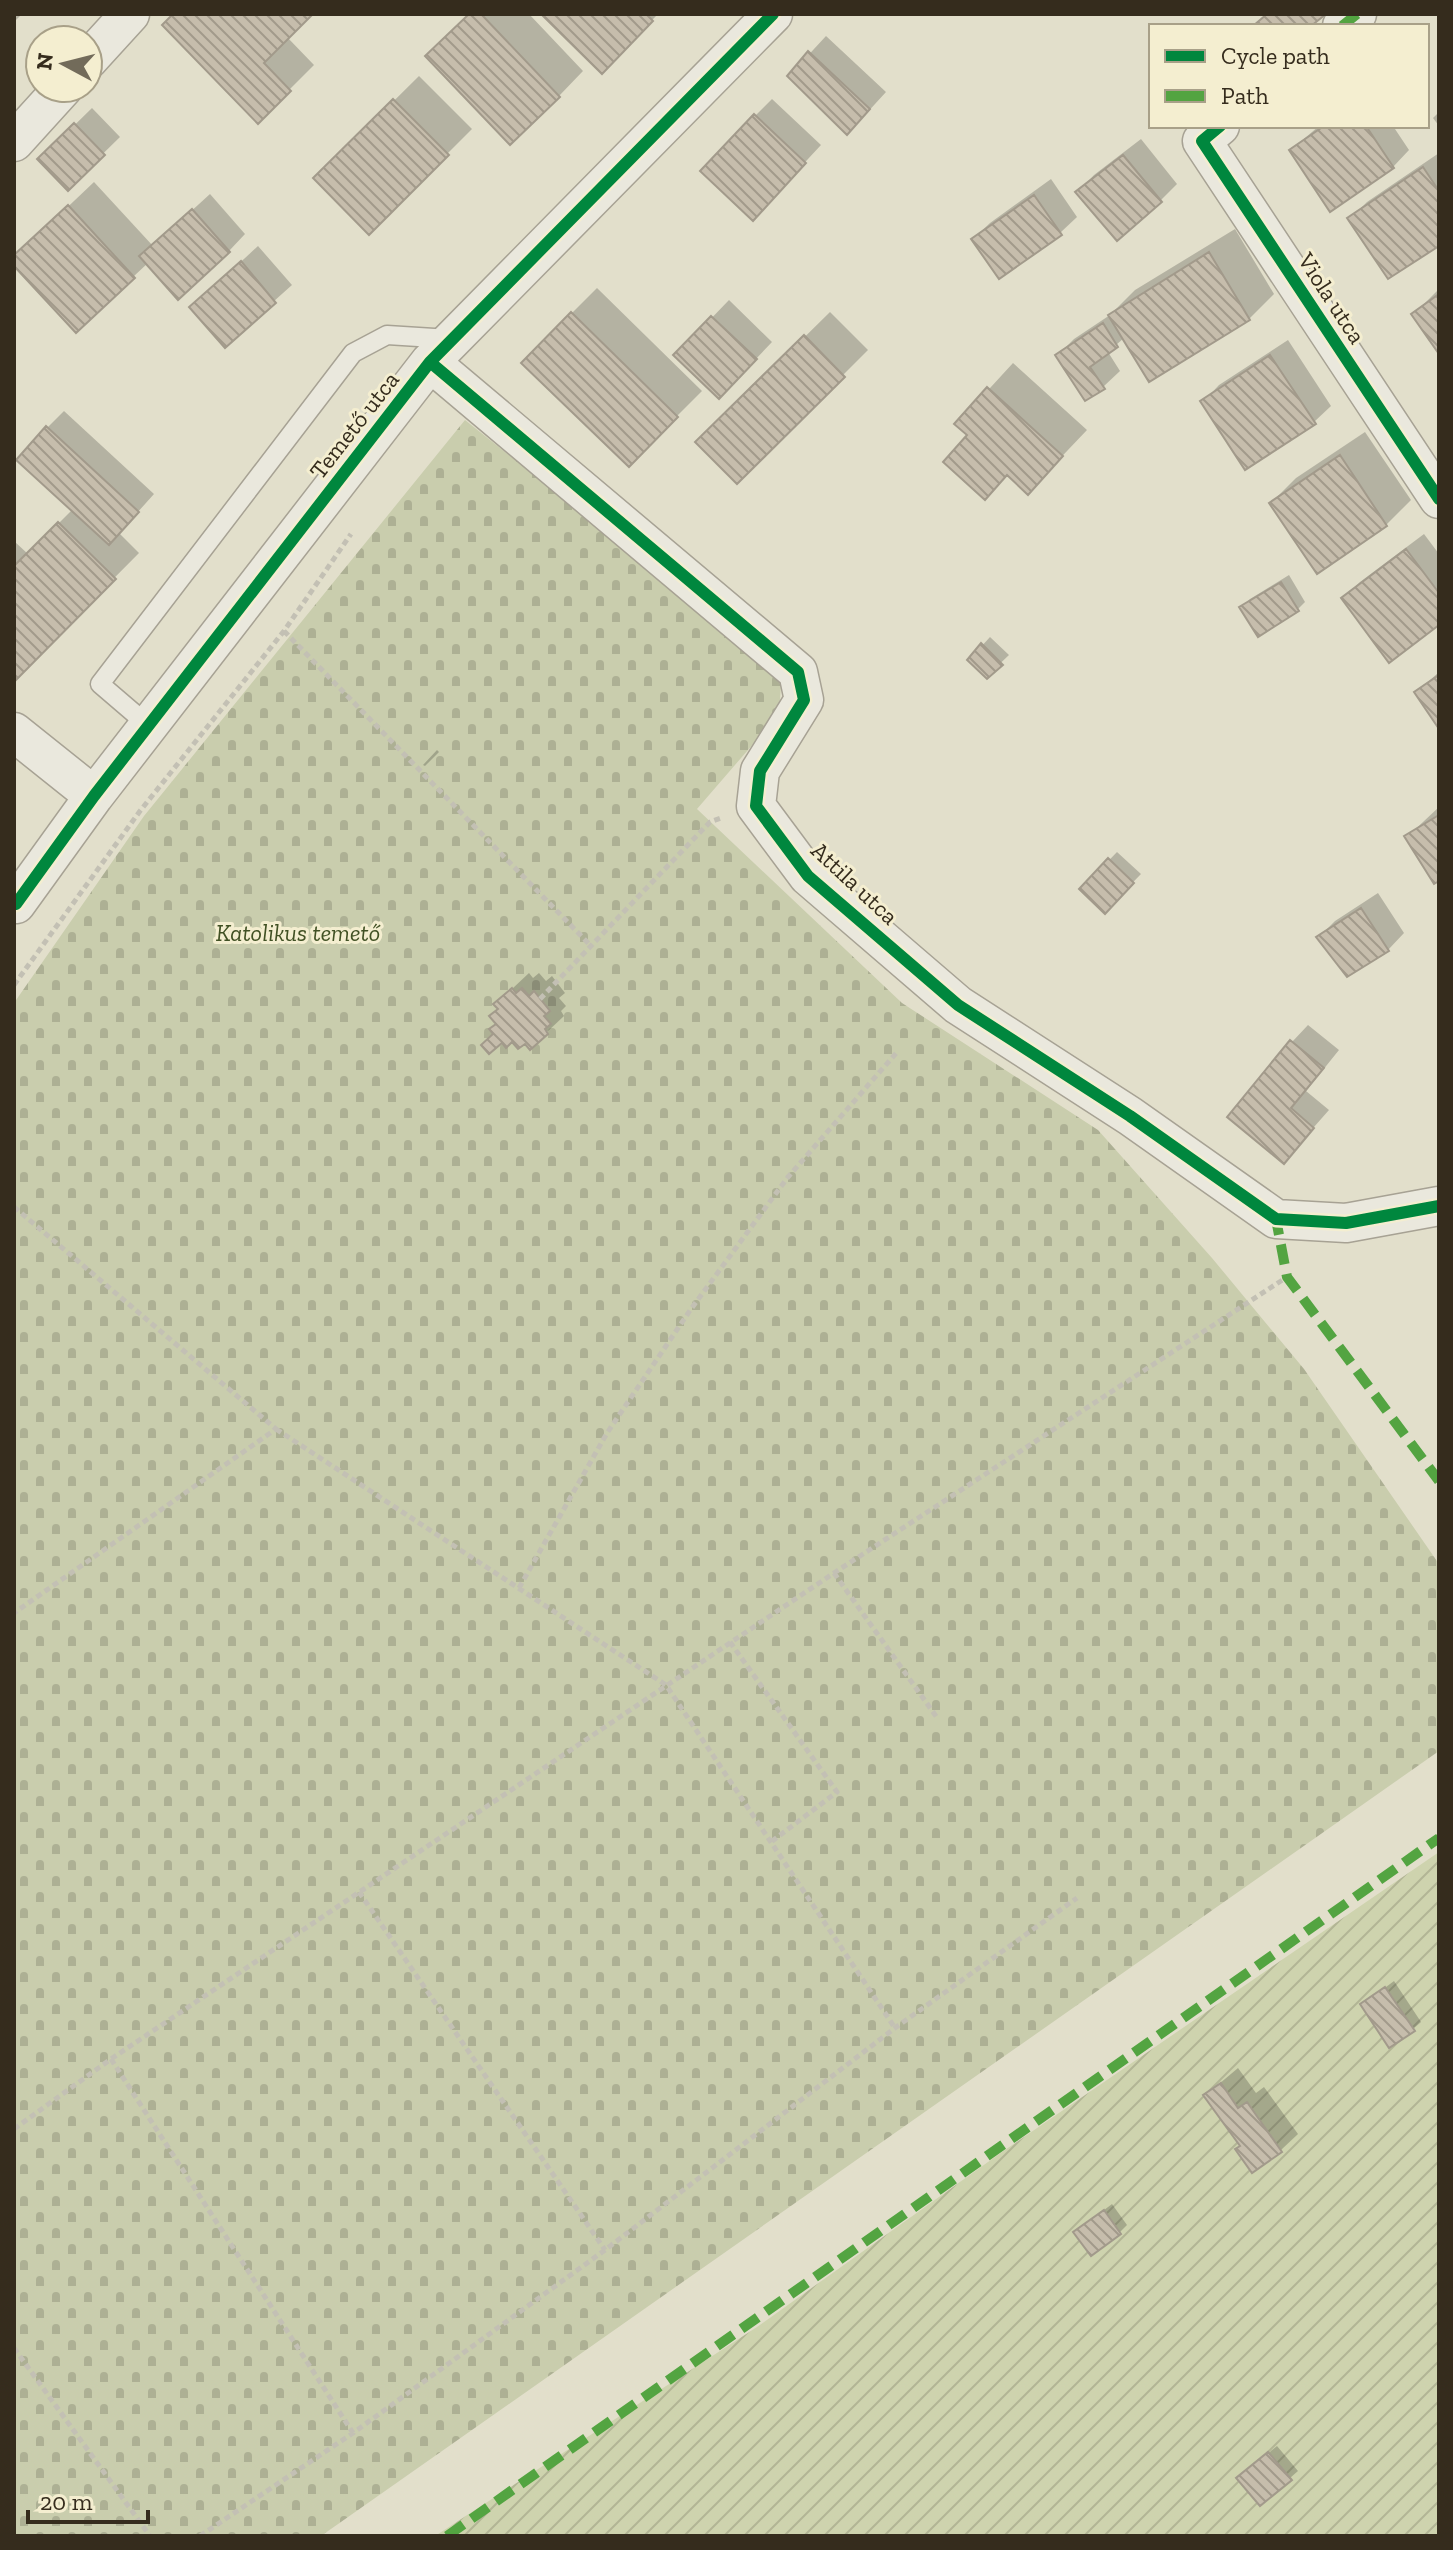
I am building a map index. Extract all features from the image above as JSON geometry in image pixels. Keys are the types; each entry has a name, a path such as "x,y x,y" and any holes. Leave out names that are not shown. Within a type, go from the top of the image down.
{"street":[{"path":"104,42 130,14"},
{"name":"Temető utca","path":"15,905 94,796 442,351 773,14"},
{"path":"14,142 48,104"},
{"name":"Viola utca","path":"1218,128 1202,141 1439,499"},
{"path":"442,351 798,672 804,700 760,771 756,806"},
{"path":"14,732 94,796"},
{"name":"Attila utca","path":"756,806 808,876 958,1005 1130,1116 1276,1219 1346,1223 1439,1206"}],"lane":[{"path":"149,726 100,684 353,353 387,335 442,351"}],"path":[{"path":"14,985 140,811 284,631 591,946"},
{"path":"540,999 710,822 756,806"},
{"path":"519,1588 607,1433 691,1309 788,1177 898,1051"},
{"path":"14,1207 276,1429 666,1685 895,2028"},
{"path":"14,2118 16,2128 111,2059 730,1642 1287,1277"},
{"path":"14,1613 276,1429"},
{"path":"834,1573 938,1719"},
{"path":"730,1642 837,1792 771,1842"},
{"path":"359,1892 605,2250"},
{"path":"200,2536 353,2433 605,2250 895,2028 1077,1898"},
{"path":"111,2059 353,2433"},
{"path":"14,2348 150,2536"}],"green space":[{"name":"Katolikus temető","path":"465,420 757,653 781,685 779,714 697,809 902,1003 1098,1130 1212,1258 1304,1369 1439,1564 1439,1751 321,2536 14,2536 14,1003 144,816"},
{"path":"1439,1852 1439,2536 435,2536 757,2327 1002,2152"}],"building":[{"path":"173,14 313,14 264,63 291,91 258,124 162,25"},
{"path":"469,14 481,14 560,97 510,145 425,56"},
{"path":"541,14 646,14 653,21 602,74"},
{"path":"1267,14 1326,14 1314,24 1255,24"},
{"path":"808,51 870,109 847,135 787,76"},
{"path":"393,99 449,155 369,235 313,178"},
{"path":"754,114 806,163 753,221 700,171"},
{"path":"74,123 105,155 68,191 37,159"},
{"path":"1321,128 1367,128 1394,168 1330,212 1289,150"},
{"path":"1123,155 1162,202 1117,241 1075,192"},
{"path":"1423,167 1439,191 1439,246 1388,279 1347,218"},
{"path":"1034,195 1062,235 999,279 971,239"},
{"path":"68,205 135,278 76,333 14,266 14,255"},
{"path":"192,209 230,252 178,300 139,256"},
{"path":"1209,252 1250,320 1149,382 1108,315"},
{"path":"241,261 276,303 225,348 189,307"},
{"path":"1439,294 1439,354 1411,314"},
{"path":"571,312 678,417 629,467 521,363"},
{"path":"711,316 757,359 719,399 673,355"},
{"path":"1103,323 1118,347 1090,367 1105,389 1085,401 1055,355"},
{"path":"804,335 845,377 737,484 695,442"},
{"path":"1270,355 1316,424 1245,470 1200,401"},
{"path":"987,387 1063,456 1028,495 1007,475 985,500 943,462 967,435 954,424"},
{"path":"46,426 139,512 109,545 16,460"},
{"path":"1340,455 1387,526 1317,574 1269,503"},
{"path":"58,522 116,579 14,682 14,566"},
{"path":"1406,549 1439,593 1439,625 1389,663 1341,598"},
{"path":"1281,582 1299,611 1258,637 1239,607"},
{"path":"981,643 1003,665 987,679 967,660"},
{"path":"1439,675 1439,729 1414,692"},
{"path":"1439,815 1439,881 1434,884 1404,836"},
{"path":"1108,858 1134,883 1105,914 1079,889"},
{"path":"1361,908 1389,951 1347,977 1316,937"},
{"path":"512,988 516,993 522,988 529,996 534,991 550,1011 544,1016 551,1024 545,1029 548,1034 530,1050 525,1044 518,1049 512,1042 506,1048 502,1043 489,1054 481,1045 493,1034 489,1029 496,1024 489,1016 498,1009 493,1004"},
{"path":"1290,1040 1324,1068 1291,1108 1314,1128 1284,1164 1227,1117"},
{"path":"1385,1987 1415,2031 1389,2048 1360,2004"},
{"path":"1221,2083 1238,2108 1247,2102 1282,2152 1252,2173 1235,2149 1240,2146 1203,2095"},
{"path":"1104,2210 1121,2234 1091,2256 1073,2232"},
{"path":"1268,2452 1292,2480 1260,2506 1236,2478"}],"marked path":[{"path":"1344,24 1357,14"},
{"path":"1280,1219 1276,1219 1287,1277 1439,1481"},
{"path":"447,2536 1439,1838"}],"cycle path":[{"path":"16,904 94,796 430,362 773,14"},
{"path":"1218,128 1202,141 1439,499"},
{"path":"430,362 798,672 804,700 760,771 756,806 808,876 958,1005 1130,1116 1276,1219 1346,1223 1439,1206"}]}
